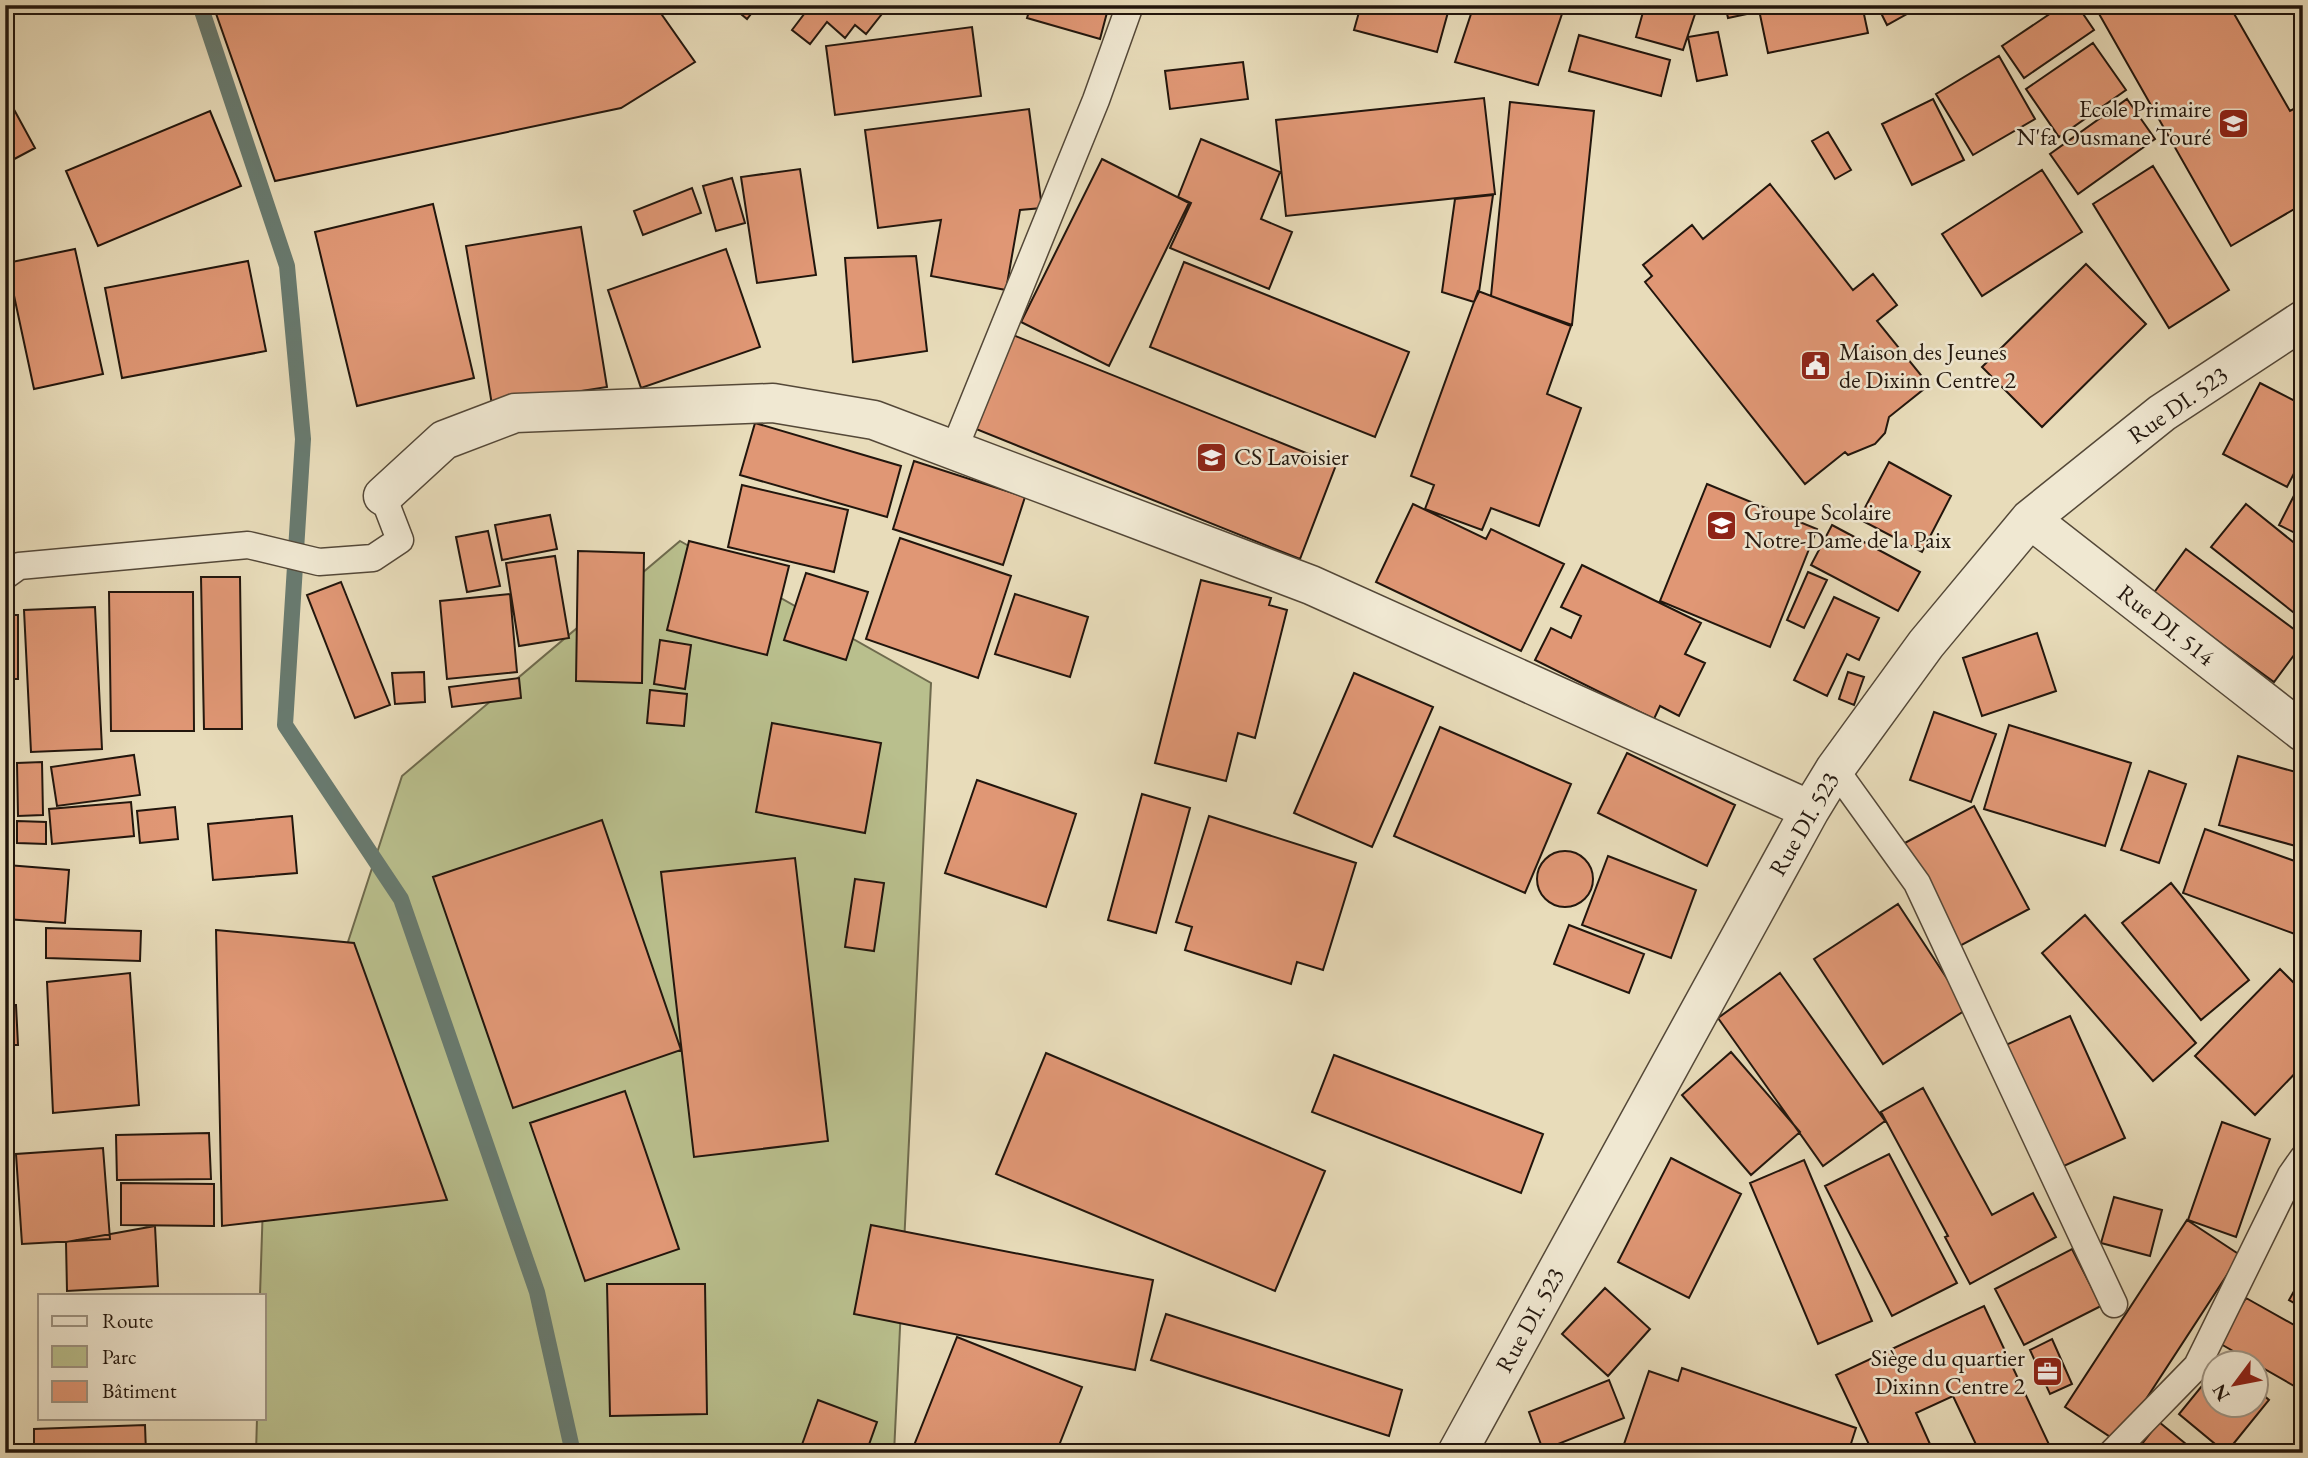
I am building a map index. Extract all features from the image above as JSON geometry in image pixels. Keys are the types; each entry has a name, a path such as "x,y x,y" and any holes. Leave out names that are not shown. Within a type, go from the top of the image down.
{"street":[{"name":"Rue DI. 523","path":"1457,1453 1810,810 1835,769 1926,644 2030,519 2162,413 2303,320"},
{"path":"383,496 444,440 515,413 774,403 874,420 1311,585 1810,810"},
{"name":"Rue DI. 514","path":"2030,519 2303,732"}],"lane":[{"path":"953,452 1096,100 1130,5"},
{"path":"5,576 19,566 248,545 319,562 373,558 400,540 383,496"},
{"path":"1835,769 1917,883 2114,1304"},
{"path":"2112,1453 2197,1366 2291,1175 2303,1158"}],"green space":[{"path":"680,541 931,683 894,1453 256,1453 257,1420 266,1420 266,1294 260,1294 263,1203 402,776"}],"building":[{"path":"213,5 655,5 695,62 621,108 275,181"},
{"path":"730,5 758,5 747,19"},
{"path":"811,5 889,5 866,34 855,25 845,38 827,22 810,44 792,30"},
{"path":"1031,5 1109,5 1100,39 1027,18"},
{"path":"1361,5 1450,5 1437,52 1354,30"},
{"path":"1474,5 1565,5 1538,85 1455,62"},
{"path":"1645,5 1698,5 1683,50 1636,37"},
{"path":"1725,5 1745,5 1747,14 1728,18"},
{"path":"1758,5 1862,5 1868,33 1768,53"},
{"path":"1877,5 1923,5 1887,25"},
{"path":"2063,5 2077,5 2094,30 2024,78 2002,46"},
{"name":"Ecole Primaire N'fa Ousmane Touré","path":"2094,5 2229,5 2290,111 2303,104 2303,204 2231,246"},
{"path":"972,27 981,96 835,115 826,46"},
{"path":"1718,32 1727,75 1697,81 1688,37"},
{"path":"1579,35 1670,60 1661,96 1569,71"},
{"path":"2093,43 2126,90 2059,137 2026,89"},
{"path":"1999,56 2035,119 1973,155 1936,94"},
{"path":"1243,62 1248,99 1170,109 1165,71"},
{"path":"5,93 35,148 5,164"},
{"path":"1484,98 1495,194 1286,216 1276,120"},
{"path":"1933,99 1964,160 1912,185 1882,124"},
{"path":"2127,99 2155,139 2078,194 2050,154"},
{"path":"1510,102 1594,111 1572,325 1491,296"},
{"path":"1029,109 1042,208 1020,210 1006,290 931,276 941,220 878,228 865,130"},
{"path":"210,111 241,186 98,246 66,171"},
{"path":"1828,132 1851,170 1835,179 1812,141"},
{"path":"1201,139 1280,172 1261,219 1292,232 1269,289 1170,248 1191,203 1178,197"},
{"path":"1102,159 1189,203 1109,366 1021,322"},
{"path":"2153,166 2229,290 2169,328 2093,204"},
{"path":"800,169 816,275 757,283 741,177"},
{"path":"2042,170 2082,232 1982,296 1942,234"},
{"path":"732,178 745,223 716,231 703,186"},
{"path":"1770,184 1853,290 1873,274 1897,305 1877,321 1929,385 1889,417 1885,433 1875,444 1848,455 1845,452 1805,484 1645,282 1652,276 1643,265 1692,225 1703,239"},
{"path":"692,188 701,213 643,235 634,211"},
{"path":"1493,195 1479,292 1474,302 1442,292 1455,199"},
{"path":"433,204 474,378 357,406 315,232"},
{"path":"581,227 607,387 492,405 466,246"},
{"path":"75,249 103,374 34,389 7,263"},
{"path":"726,249 760,347 641,388 608,290"},
{"path":"916,256 927,351 853,362 845,258"},
{"path":"248,261 266,351 122,378 105,288"},
{"path":"1184,262 1409,352 1375,437 1150,347"},
{"path":"2086,264 2146,324 2042,427 1982,367"},
{"path":"1478,291 1571,326 1547,394 1581,408 1539,526 1491,508 1482,530 1425,509 1434,485 1411,476"},
{"path":"1013,335 1336,465 1300,559 976,429"},
{"path":"2260,383 2303,405 2303,456 2287,487 2223,454"},
{"path":"755,423 901,466 887,517 740,475"},
{"path":"914,461 1025,497 1003,565 893,529"},
{"path":"1889,462 1951,496 1922,552 1859,519"},
{"path":"2303,478 2303,537 2279,525"},
{"path":"1707,484 1817,529 1770,647 1660,601"},
{"path":"742,485 848,510 834,572 728,547"},
{"path":"1413,504 1486,539 1491,529 1564,564 1521,651 1376,582"},
{"path":"2246,504 2303,550 2303,620 2211,547"},
{"path":"550,515 557,549 502,560 495,525"},
{"path":"1832,525 1920,572 1898,611 1811,565"},
{"path":"488,531 500,586 467,592 456,537"},
{"path":"900,538 1011,576 978,678 866,639"},
{"path":"689,541 789,566 767,655 667,630"},
{"path":"2186,549 2303,636 2303,643 2274,682 2153,594"},
{"path":"578,551 644,553 642,683 576,681"},
{"path":"555,556 569,638 519,646 506,563"},
{"path":"1582,565 1701,623 1685,654 1705,663 1679,716 1660,706 1654,719 1535,660 1551,628 1571,638 1581,616 1561,607"},
{"path":"1808,572 1827,580 1804,628 1787,620"},
{"path":"806,573 868,592 846,660 784,640"},
{"path":"201,577 240,577 242,729 204,729"},
{"path":"1201,580 1271,598 1269,605 1287,610 1255,738 1238,733 1226,781 1155,763"},
{"path":"341,582 390,705 355,718 307,595"},
{"path":"109,592 193,592 194,731 111,731"},
{"path":"510,594 517,672 447,679 440,601"},
{"path":"1015,594 1088,617 1070,677 995,654"},
{"path":"1834,597 1879,618 1859,660 1847,654 1827,696 1794,680"},
{"path":"95,607 102,749 31,752 24,610"},
{"path":"5,615 18,615 18,679 5,679"},
{"path":"2037,633 2056,691 1982,716 1963,658"},
{"path":"660,640 691,645 685,689 654,684"},
{"path":"424,672 425,702 395,704 392,673"},
{"path":"1848,672 1864,677 1854,705 1839,699"},
{"path":"1354,673 1433,707 1372,847 1294,813"},
{"path":"519,678 521,698 452,707 449,687"},
{"path":"650,690 687,694 684,726 647,723"},
{"path":"1934,712 1996,734 1971,802 1910,780"},
{"path":"772,723 881,743 865,833 756,812"},
{"path":"2009,725 2131,763 2105,846 1984,809"},
{"path":"1440,727 1571,784 1525,893 1394,836"},
{"path":"1627,753 1735,805 1707,866 1598,813"},
{"path":"134,755 140,795 57,806 51,767"},
{"path":"2238,756 2303,774 2303,848 2219,825"},
{"path":"42,762 43,815 18,816 17,763"},
{"path":"2149,771 2186,784 2159,863 2121,850"},
{"path":"977,780 1076,814 1046,907 945,873"},
{"path":"11,785 9,861 5,862 5,786"},
{"path":"1142,794 1190,808 1156,933 1108,920"},
{"path":"131,802 134,836 52,844 49,809"},
{"path":"1974,806 2029,909 1956,948 1901,845"},
{"path":"175,807 178,839 140,843 137,811"},
{"path":"292,816 297,873 213,880 208,824"},
{"path":"1209,816 1356,863 1323,970 1297,962 1291,984 1185,950 1192,927 1176,922"},
{"path":"602,820 681,1050 513,1108 433,877"},
{"path":"17,821 46,822 46,844 17,843"},
{"path":"2205,829 2303,864 2303,937 2183,893"},
{"path":"1559,851 1571,851 1581,855 1589,863 1593,879 1589,895 1581,903 1571,907 1559,907 1549,903 1541,895 1537,885 1537,873 1541,863 1549,855"},
{"path":"1608,856 1696,890 1671,958 1582,925"},
{"path":"795,858 828,1141 694,1157 661,872"},
{"path":"7,865 69,870 65,923 5,919"},
{"path":"855,879 884,883 874,951 845,947"},
{"path":"2171,883 2249,980 2201,1020 2122,923"},
{"path":"1898,904 1967,1009 1883,1064 1814,959"},
{"path":"2085,915 2196,1043 2153,1081 2042,953"},
{"path":"1569,925 1644,954 1629,993 1554,964"},
{"path":"46,928 141,931 140,961 46,958"},
{"path":"216,930 354,943 447,1200 222,1226"},
{"path":"2280,969 2303,992 2303,1065 2255,1115 2195,1056"},
{"path":"130,973 139,1105 53,1113 47,982"},
{"path":"1780,973 1885,1121 1823,1166 1718,1018"},
{"path":"5,1005 16,1005 18,1045 5,1045"},
{"path":"2070,1016 2125,1138 2053,1171 1997,1049"},
{"path":"1731,1052 1800,1132 1751,1175 1682,1095"},
{"path":"1046,1053 1325,1171 1275,1291 996,1174"},
{"path":"1334,1055 1543,1134 1521,1193 1312,1112"},
{"path":"5,1067 9,1067 9,1154 5,1154"},
{"path":"1923,1088 1992,1215 2033,1193 2056,1237 1970,1284 1945,1237 1948,1236 1881,1112"},
{"path":"625,1091 679,1249 585,1281 530,1123"},
{"path":"2222,1122 2270,1139 2236,1237 2188,1220"},
{"path":"209,1133 211,1179 117,1180 116,1135"},
{"path":"103,1148 110,1239 22,1244 16,1154"},
{"path":"1889,1154 1957,1283 1892,1316 1825,1186"},
{"path":"1671,1158 1741,1194 1689,1298 1618,1262"},
{"path":"1804,1160 1872,1321 1818,1344 1750,1183"},
{"path":"121,1183 214,1184 214,1226 121,1225"},
{"path":"7,1196 9,1250 5,1250"},
{"path":"2114,1197 2162,1210 2150,1256 2101,1243"},
{"path":"2187,1220 2240,1255 2118,1442 2065,1407"},
{"path":"871,1225 1153,1280 1135,1370 854,1314"},
{"path":"155,1226 158,1286 67,1291 66,1242"},
{"path":"2072,1249 2101,1306 2024,1345 1995,1289"},
{"path":"2303,1275 2303,1308 2289,1300"},
{"path":"607,1284 705,1284 707,1414 610,1416"},
{"path":"1605,1288 1650,1329 1608,1376 1562,1334"},
{"path":"2246,1298 2303,1330 2303,1391 2270,1372 2270,1350 2231,1350 2219,1343"},
{"path":"1984,1306 2053,1453 1980,1453 1953,1396 1916,1413 1934,1453 1873,1453 1836,1375"},
{"path":"1166,1314 1402,1390 1389,1436 1151,1360"},
{"path":"957,1337 1082,1387 1056,1453 911,1453"},
{"path":"2052,1339 2072,1384 2050,1394 2030,1350"},
{"path":"1682,1368 1856,1428 1848,1453 1621,1453 1649,1371 1678,1381"},
{"path":"1609,1380 1624,1418 1543,1450 1529,1412"},
{"path":"2200,1388 2200,1420 2253,1420 2226,1453 2179,1414"},
{"path":"818,1400 877,1422 866,1453 799,1453"},
{"path":"2159,1422 2197,1453 2135,1453"},
{"path":"145,1425 146,1453 34,1453 34,1429"}],"waterway":[{"path":"200,5 287,266 303,439 285,725 401,899 537,1292 573,1453"}],"place":[{"name":"Ecole Primaire N'fa Ousmane Touré","path":"2234,123"},
{"name":"Maison des Jeunes de Dixinn Centre 2","path":"1816,366"},
{"name":"CS Lavoisier","path":"1211,457"},
{"name":"Groupe Scolaire Notre-Dame de la Paix","path":"1721,526"},
{"name":"Siège du quartier Dixinn Centre 2","path":"2048,1372"}]}
